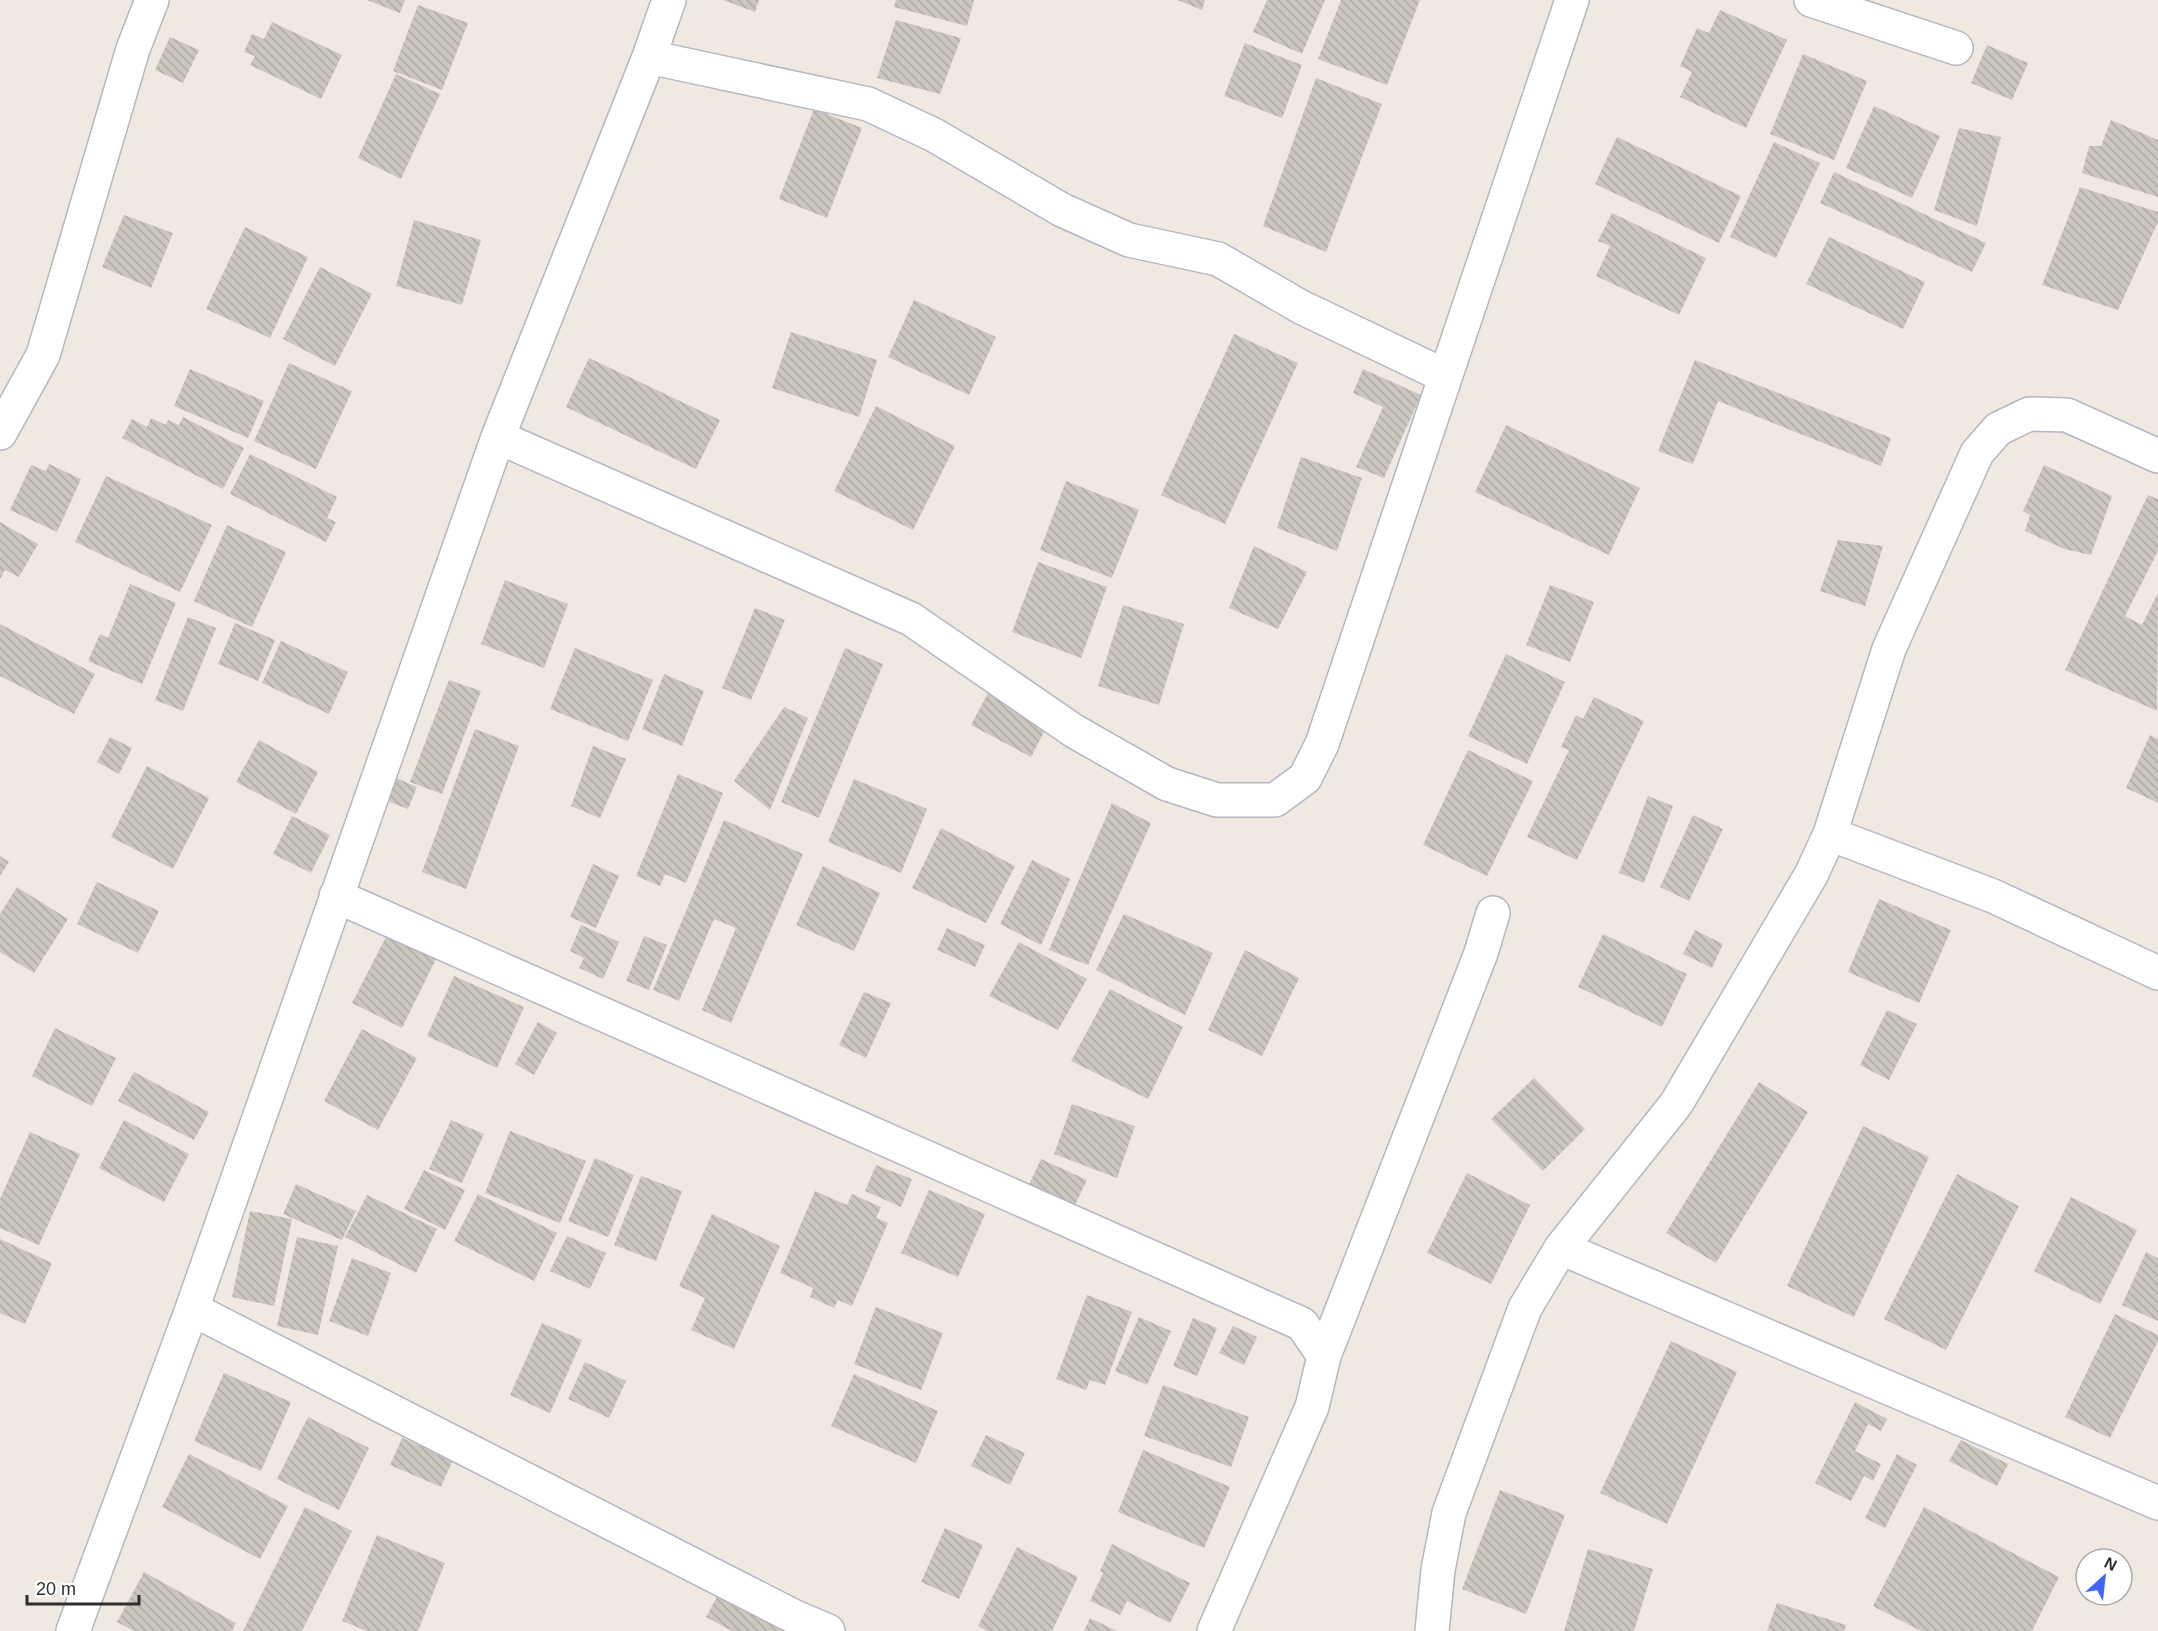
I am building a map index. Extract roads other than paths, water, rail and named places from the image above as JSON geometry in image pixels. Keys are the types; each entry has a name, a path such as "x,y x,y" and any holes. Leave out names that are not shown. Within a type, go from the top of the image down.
{"street":[{"path":"0,434 43,355 132,49 152,0"},
{"path":"73,1631 192,1308 498,437 649,57 669,0"},
{"path":"498,437 911,619 1074,731 1167,784 1217,800 1275,800 1305,778 1322,744 1572,0"},
{"path":"1811,0 1956,48"},
{"path":"649,57 868,104 934,135 1062,210 1129,240 1218,259 1300,307 1445,376"},
{"path":"1432,1631 1438,1570 1449,1513 1525,1308 1561,1248 1676,1104 1811,875 1830,834 1889,649 1977,453 1998,429 2029,414 2067,415 2158,456"},
{"path":"1830,834 1993,896 2158,973"},
{"path":"336,896 1302,1324 1324,1356"},
{"path":"1214,1631 1312,1407 1324,1356 1481,953 1493,913"},
{"path":"1561,1248 2158,1503"},
{"path":"192,1308 795,1617 828,1631"}]}
